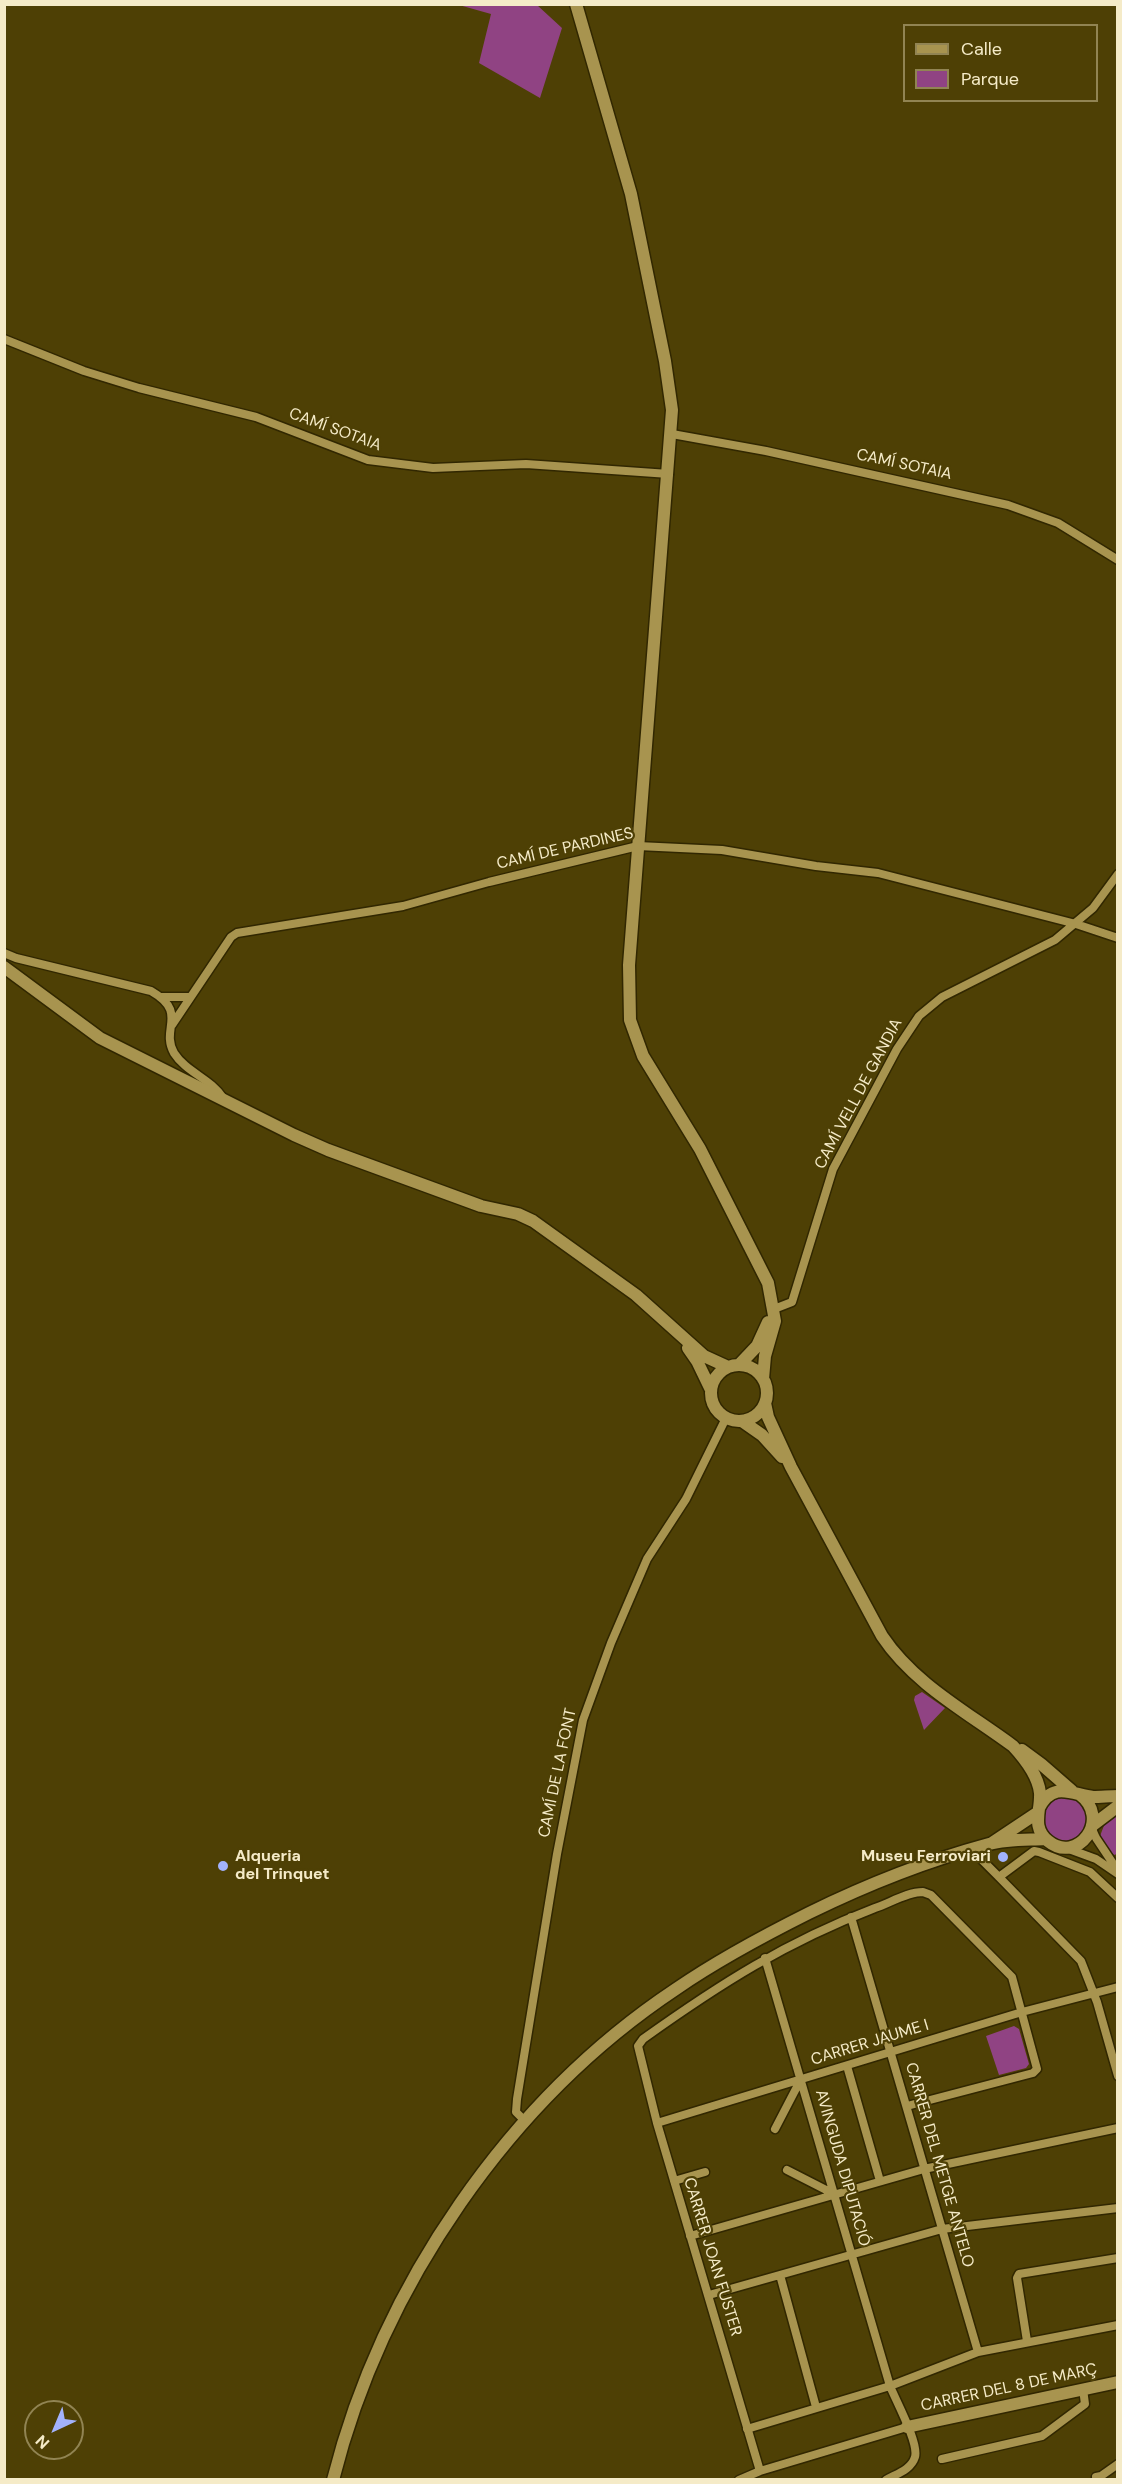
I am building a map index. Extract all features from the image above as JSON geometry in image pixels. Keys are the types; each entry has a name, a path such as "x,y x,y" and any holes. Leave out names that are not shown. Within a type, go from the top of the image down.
{"street":[{"path":"576,4 631,194 669,381 672,410 669,474 629,965 629,1009 633,1031 643,1056 700,1149 762,1269 774,1309 775,1321 765,1356 763,1378 767,1389 765,1402 768,1417 791,1467 871,1617 897,1658 924,1682 1012,1746 1030,1755 1076,1792 1091,1808 1092,1827 1096,1839 1118,1873"},
{"name":"CAMÍ SOTAIA","path":"4,339 84,371 139,388 256,417 368,460 433,468 526,465 669,474"},
{"name":"CAMÍ SOTAIA","path":"672,434 778,453 1008,505 1058,523 1118,560"},
{"name":"CAMÍ DE PARDINES","path":"172,1025 231,937 237,933 403,906 489,882 638,846 722,850 816,866 878,873 1076,924 1118,938"},
{"name":"CAMÍ VELL DE GANDIA","path":"774,1309 792,1302 833,1169 897,1049 919,1016 942,997 1055,940 1093,908 1118,874"},
{"path":"4,953 16,958 151,991 169,1006 172,1025 170,1044 175,1054 184,1065 217,1089 223,1099"},
{"path":"4,967 100,1038 328,1150 481,1206 526,1217 572,1251 610,1275 704,1356 734,1366 750,1367 763,1378"},
{"path":"160,997 190,997"},
{"path":"711,1390 715,1377 734,1366 757,1346 774,1309"},
{"path":"676,1332 697,1361 711,1390 713,1405 726,1418 742,1421 762,1435 791,1467"},
{"path":"742,1421 757,1414 765,1402"},
{"name":"CAMÍ DE LA FONT","path":"526,2122 516,2112 527,2025 577,1742 585,1712 647,1559 686,1499 726,1418"},
{"path":"1012,1746 1028,1764 1036,1779 1040,1795 1038,1811 1040,1831 1045,1839"},
{"path":"992,1843 1038,1811 1048,1796 1055,1792 1076,1792 1095,1797 1118,1796"},
{"path":"1063,1847 1077,1845 1088,1835 1092,1827 1118,1806"},
{"path":"333,2480 348,2428 366,2379 406,2293 457,2209 526,2122 572,2074 623,2029 674,1990 732,1953 796,1919 854,1892 992,1843 1045,1839 1088,1856 1118,1873"},
{"path":"1001,1876 1034,1851 1039,1851 1090,1872 1118,1898"},
{"path":"979,1857 1001,1876 1078,1958 1092,1992 1118,2076"},
{"path":"765,1958 851,1917 919,1892 932,1895 1012,1977 1037,2065 1034,2073 907,2106"},
{"name":"CARRER DEL METGE ANTELO","path":"851,1917 978,2352"},
{"name":"CARRER JOAN FUSTER","path":"760,2471 657,2123 638,2051 643,2039 704,1995 765,1958"},
{"name":"AVINGUDA DIPUTACIÓ","path":"765,1958 890,2386 914,2445 915,2457 907,2468 886,2480"},
{"name":"CARRER JAUME I","path":"657,2123 1022,2012 1118,1987"},
{"path":"847,2066 880,2181"},
{"path":"775,2129 801,2079"},
{"path":"690,2236 924,2169 1118,2128"},
{"path":"787,2170 834,2194"},
{"path":"674,2181 705,2172"},
{"path":"709,2295 942,2229 1118,2208"},
{"path":"1027,2341 1017,2278 1019,2274 1118,2258"},
{"path":"780,2275 816,2407"},
{"path":"747,2429 890,2386 978,2352 1118,2325"},
{"name":"CARRER DEL 8 DE MARÇ","path":"907,2427 1118,2382"},
{"path":"942,2459 1042,2436 1085,2404 1083,2389"},
{"path":"739,2480 760,2471 907,2427"},
{"path":"1096,2477 1118,2464"}],"green space":[{"path":"459,5 537,5 562,28 540,98 479,63 491,14"},
{"path":"922,1692 945,1708 924,1730 914,1700 915,1696"},
{"path":"1066,1797 1075,1798 1082,1803 1087,1810 1087,1828 1082,1835 1075,1840 1066,1841 1057,1840 1050,1835 1045,1828 1044,1819 1045,1810 1050,1803 1057,1798"},
{"path":"1117,1813 1117,1854 1114,1855 1106,1848 1100,1836 1105,1823"},
{"path":"1014,2026 1019,2029 1029,2064 1026,2068 999,2075 986,2036"}],"place":[{"name":"Museu Ferroviari","path":"1003,1857"},
{"name":"Alqueria del Trinquet","path":"223,1866"}]}
